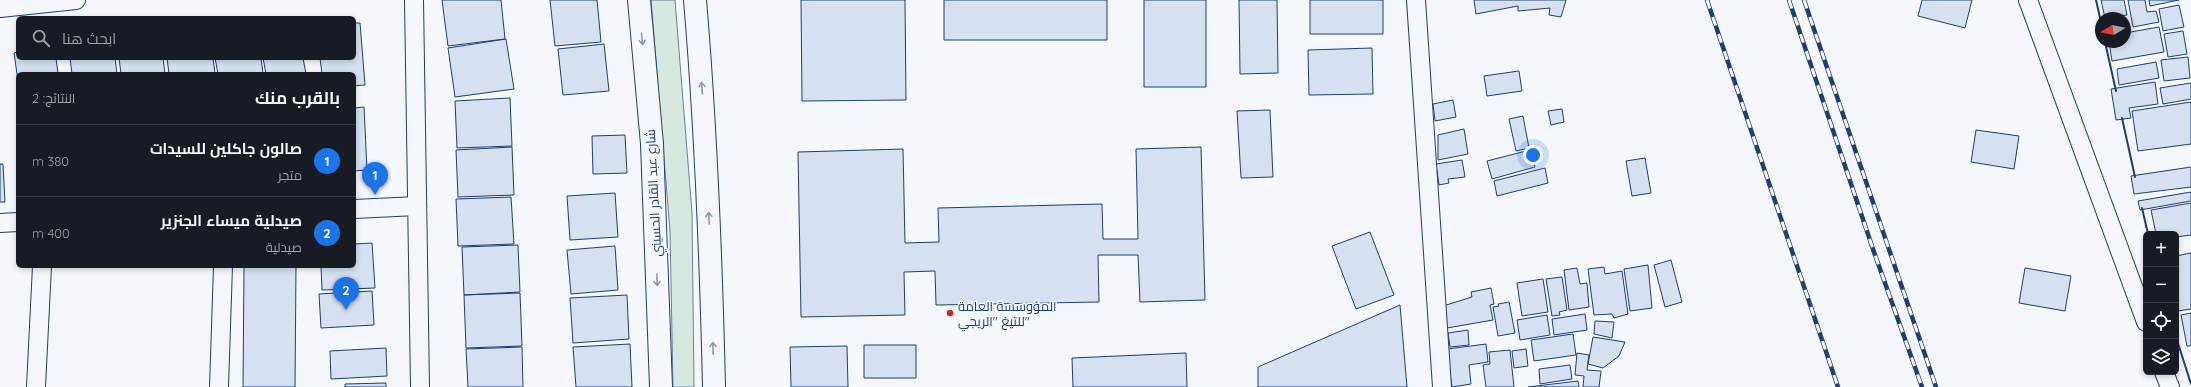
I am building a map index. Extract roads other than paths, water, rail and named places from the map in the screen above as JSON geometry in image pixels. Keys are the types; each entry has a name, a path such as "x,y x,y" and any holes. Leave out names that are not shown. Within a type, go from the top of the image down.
{"main road":[{"name":"شارع عبد القادر الحسيني","path":"639,0 652,144 661,387"},
{"path":"695,0 702,86 710,252 714,387"}],"street":[{"path":"0,8 76,0"},
{"path":"414,0 420,387"},
{"path":"1416,0 1442,387"},
{"path":"2028,0 2143,314"},
{"path":"356,209 417,206"},
{"path":"0,223 16,222"},
{"path":"36,387 42,268"},
{"path":"219,387 223,268"},
{"path":"2165,375 2170,387"}],"railway":[{"path":"1707,0 1838,387"},
{"path":"1789,0 1874,252 1922,387"},
{"path":"1804,0 1936,387"}],"place":[{"name":"صالون جاكلين للسيدات","path":"375,195"},
{"name":"صيدلية ميساء الجنزير","path":"346,310"},
{"name":"المؤوسسة العامة للتيغ \"الريجي\"","path":"950,313"}]}
